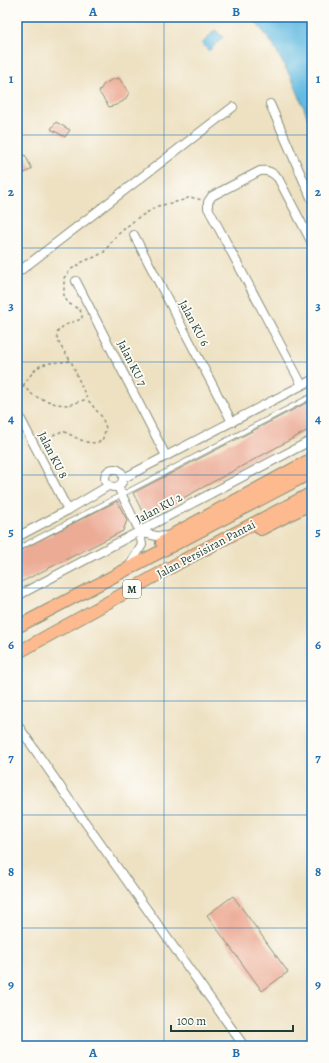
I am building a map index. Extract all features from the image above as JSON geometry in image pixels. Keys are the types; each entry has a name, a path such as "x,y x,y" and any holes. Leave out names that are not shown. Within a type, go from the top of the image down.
{"main road":[{"path":"127,568 176,533 312,459"},
{"name":"Jalan Persisiran Pantai","path":"17,627 312,472"},
{"name":"Jalan Persisiran Pantai","path":"17,653 184,560 312,493"},
{"path":"184,560 209,553 234,543 312,503"}],"street":[{"path":"270,104 312,200"},
{"path":"17,274 233,107"},
{"path":"302,385 208,208 208,202 212,196 260,171 266,170 274,173 312,243"},
{"name":"Jalan KU 6","path":"134,235 232,422"},
{"name":"Jalan KU 7","path":"76,281 166,456"},
{"path":"124,478 119,470 116,469 110,470 105,477 108,486 113,488 118,487 122,484 124,478 312,380"},
{"name":"Jalan KU 8","path":"17,412 68,510"},
{"name":"Jalan KU 2","path":"17,596 312,440"},
{"path":"17,537 68,510 108,486"},
{"path":"118,487 140,532 142,545 127,568"},
{"path":"140,532 161,537 176,533"},
{"path":"17,724 244,1046"}],"lane":[{"path":"17,549 312,396"},
{"path":"304,1046 312,1043"}],"path":[{"path":"53,435 63,431 85,442 96,444 102,441 106,428 102,416 87,399 71,361 60,346 57,339 57,331 62,326 82,319 80,310 68,303 64,296 64,278 70,270 84,261 104,252 116,236 136,220 158,206 190,198 208,202"},
{"path":"23,386 33,371 43,364 71,361"},
{"path":"17,382 34,396 56,404 69,405 87,399"}],"water":[{"path":"252,17 312,17 312,128 294,83 272,43"},
{"path":"215,30 223,37 209,51 202,44"}],"building":[{"path":"119,78 129,93 125,100 109,107 99,92 103,85 111,80"},
{"path":"56,122 70,130 65,137 51,129"},
{"path":"25,155 32,169 17,177 17,160"},
{"path":"312,400 312,428 154,514 142,511 133,493"},
{"path":"117,501 127,520 123,531 17,584 17,552"},
{"path":"233,896 288,972 262,991 207,915"}]}
